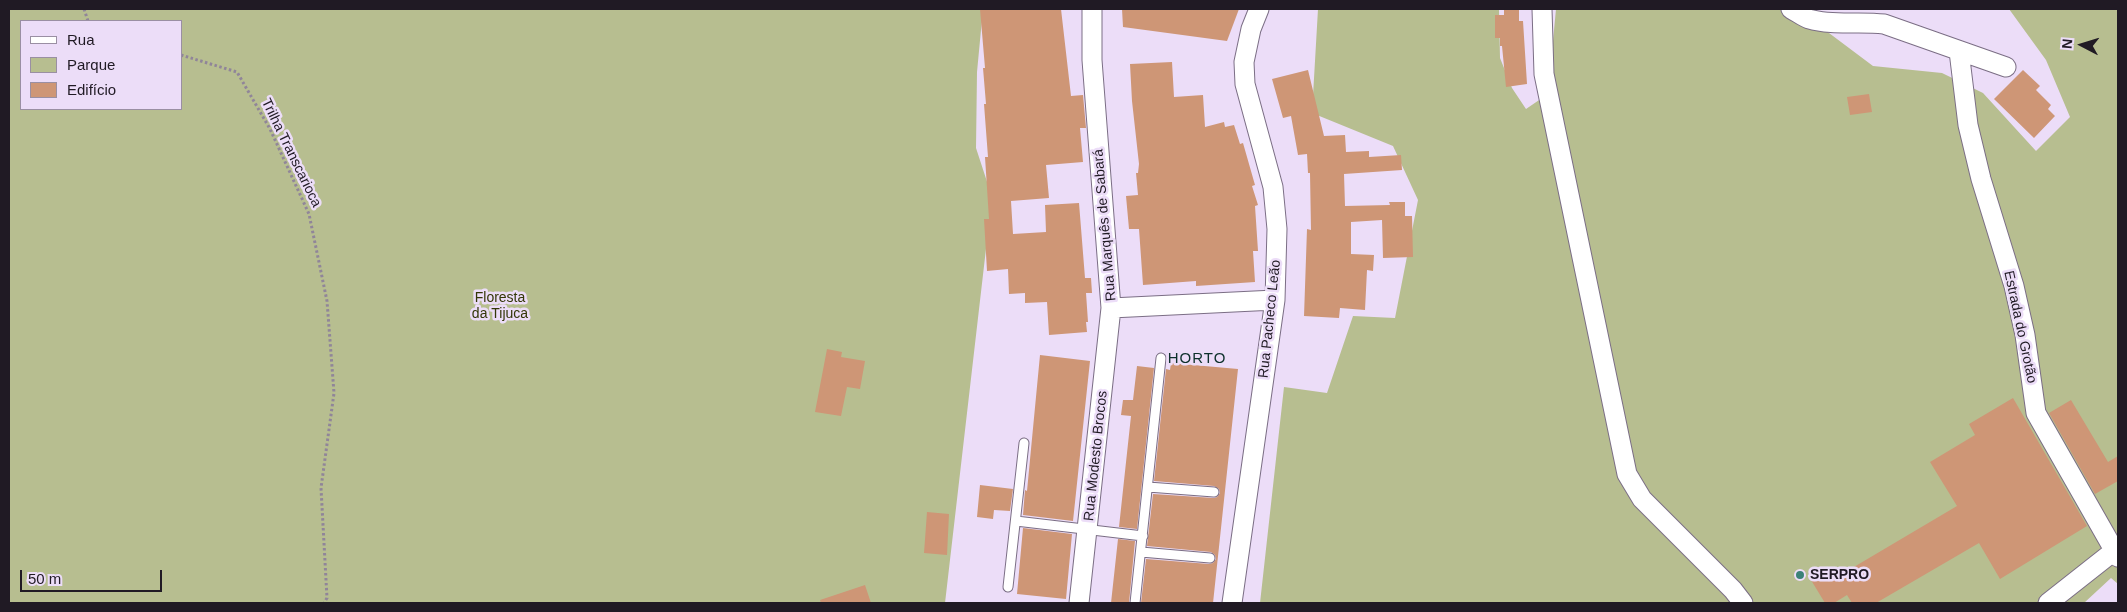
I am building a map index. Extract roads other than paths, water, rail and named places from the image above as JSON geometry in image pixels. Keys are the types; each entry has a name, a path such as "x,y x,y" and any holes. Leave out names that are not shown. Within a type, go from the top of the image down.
{"street":[{"name":"Rua Marquês de Sabará","path":"1092,9 1092,60 1111,308 1275,300"},
{"name":"Rua Pacheco Leão","path":"1232,603 1275,300 1277,229 1274,187 1245,84 1244,62 1251,29 1259,9"},
{"path":"1542,9 1544,74 1627,474 1642,499 1733,590 1743,603"},
{"path":"1792,9 1807,19 1834,23 1867,22 1884,24 1923,36 1959,52 2006,67"},
{"name":"Estrada do Grotão","path":"1959,52 1968,124 1981,179 2014,286 2025,335 2036,413 2116,554"},
{"name":"Rua Modesto Brocos","path":"1079,603 1111,308"},
{"path":"2048,603 2116,554"}],"lane":[{"path":"1135,603 1162,358"},
{"path":"1008,586 1024,443"},
{"path":"1148,487 1214,492"},
{"path":"1016,521 1143,536"},
{"path":"1141,552 1210,558"}],"place":[{"name":"SERPRO","path":"1800,575"}],"district":[{"name":"HORTO","path":"1197,359"}],"park label":[{"name":"Floresta da Tijuca","path":"500,306"}]}
